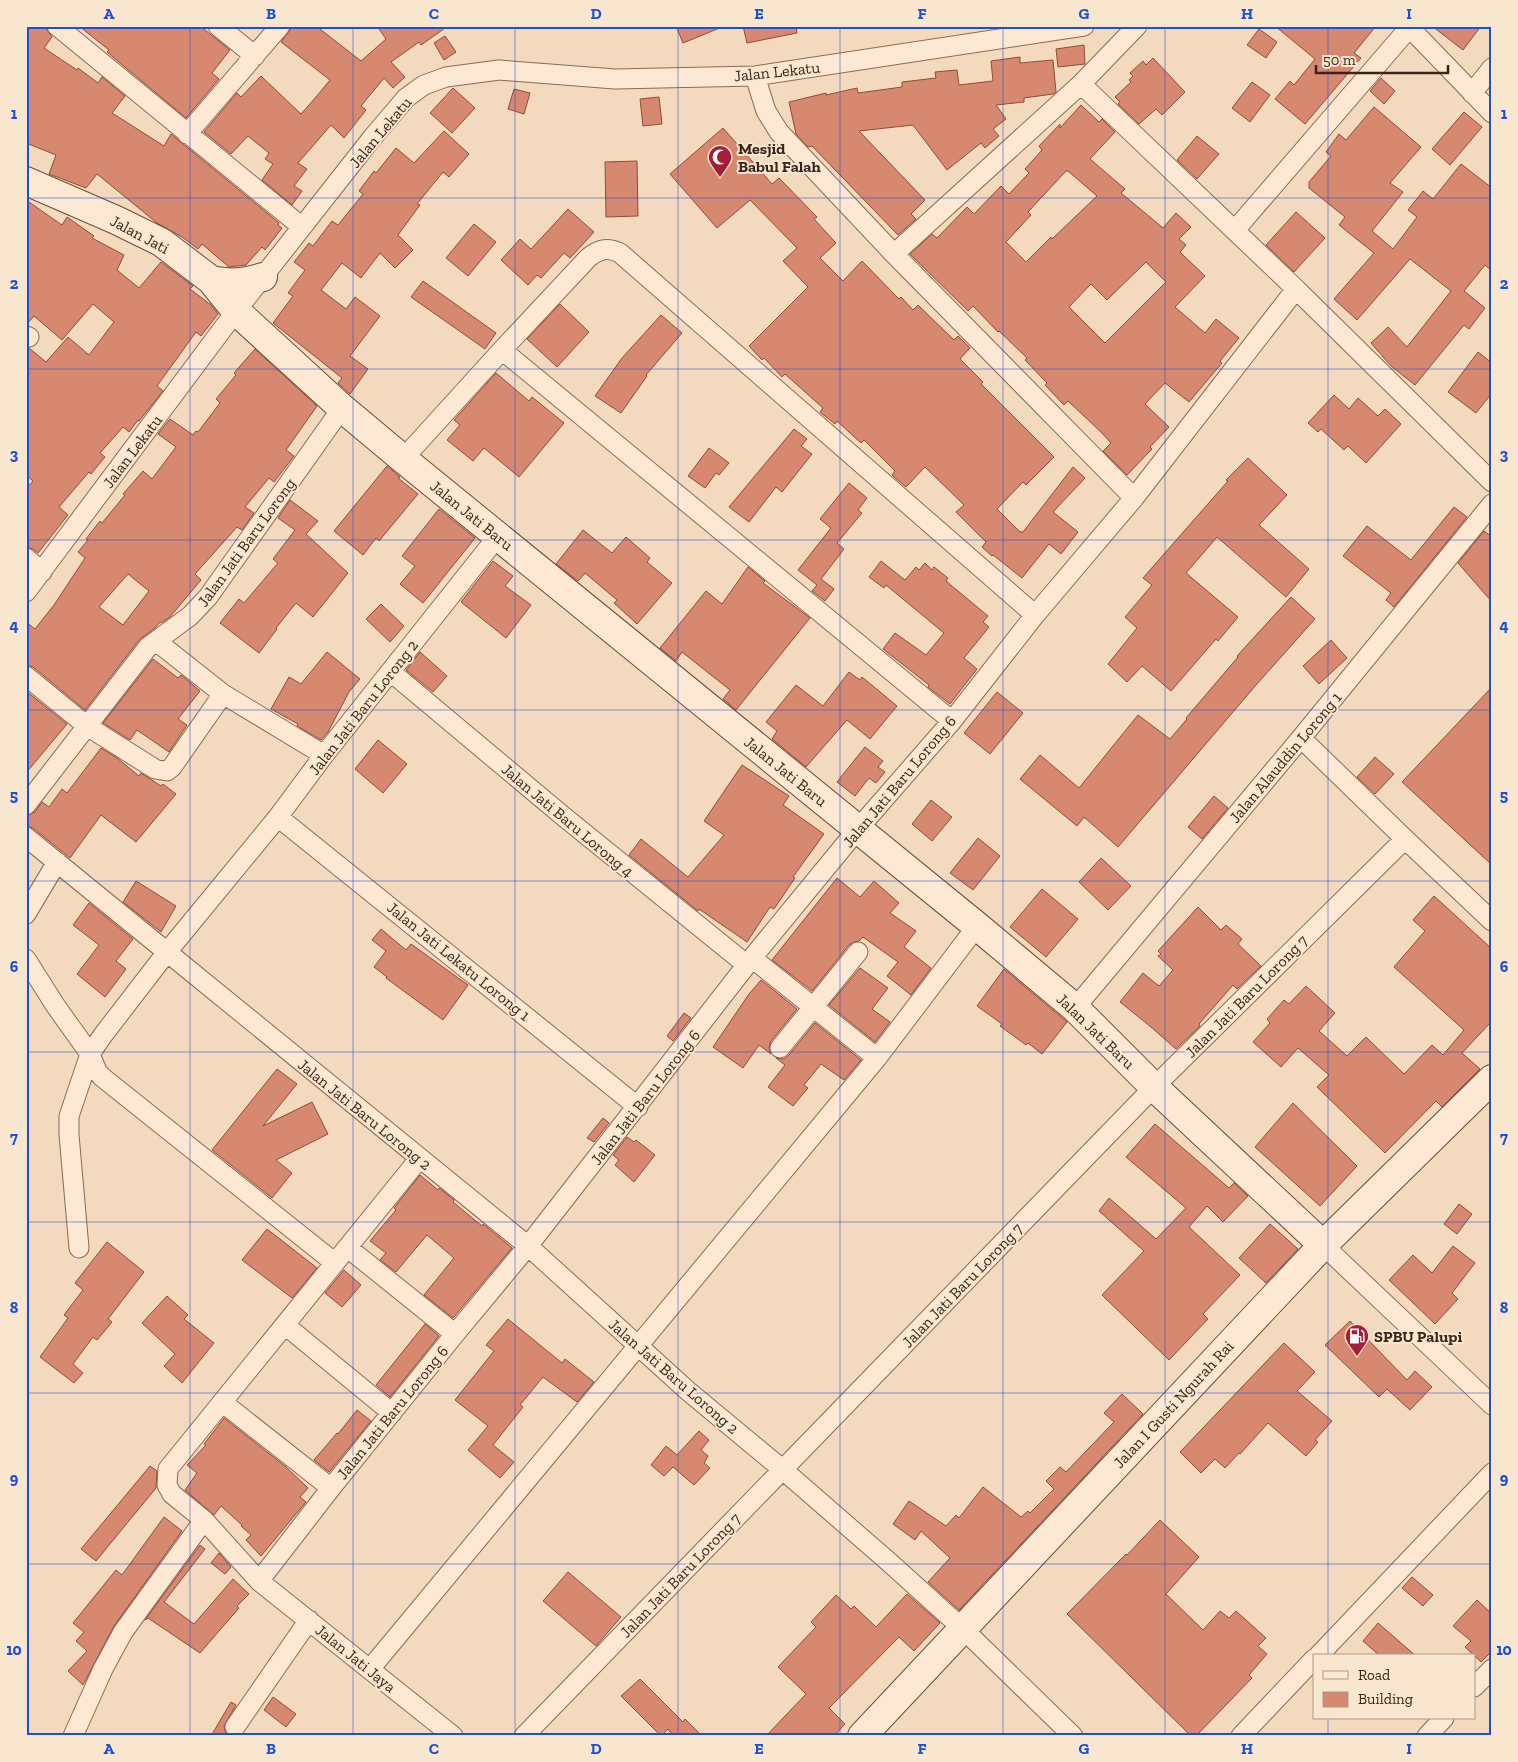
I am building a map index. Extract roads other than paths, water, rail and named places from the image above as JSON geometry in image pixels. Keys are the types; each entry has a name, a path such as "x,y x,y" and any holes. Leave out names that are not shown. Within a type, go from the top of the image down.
{"street":[{"path":"57,26 302,227"},
{"path":"218,26 255,56"},
{"path":"187,134 280,26"},
{"name":"Jalan Lekatu","path":"26,592 262,277 406,98 424,85 446,77 499,70 615,78 754,76 1084,26"},
{"path":"894,254 1081,84 1138,26"},
{"path":"1235,230 1408,27 1492,113"},
{"path":"1472,93 1492,68"},
{"path":"754,76 766,111 778,132 894,254 1134,498"},
{"path":"1081,84 1296,289 1492,482"},
{"name":"Jalan Jati","path":"27,183 116,220 161,242 211,280 236,311"},
{"path":"403,459 502,350 596,251 611,248 620,253 1034,616"},
{"path":"211,280 231,284 244,283 262,277"},
{"name":"Jalan Jati Baru Lorong 6","path":"259,1581 330,1488 528,1246 750,962 857,830 952,721 1034,616 1134,498 1296,289"},
{"name":"Jalan Jati Baru","path":"236,311 342,408 403,459 977,926 1075,1008 1154,1087 1322,1246"},
{"path":"502,350 952,721"},
{"name":"Jalan Jati Baru Lorong","path":"26,805 148,647 190,616 208,597 342,408"},
{"name":"Jalan Alauddin Lorong 1","path":"1075,1008 1302,738 1492,504"},
{"name":"Jalan Jati Baru Lorong 2","path":"498,536 324,754 278,817 166,952 528,1246 688,1391 782,1469 962,1628 1073,1736"},
{"path":"26,558 42,572"},
{"path":"156,641 224,694 324,754"},
{"name":"Jalan Jati Baru Lorong 4","path":"391,672 563,816 877,1058"},
{"path":"26,676 87,726 155,769 167,771 172,767 224,694"},
{"path":"1302,738 1492,921"},
{"name":"Jalan Jati Lekatu Lorong 1","path":"278,817 638,1106"},
{"path":"26,837 166,952 90,1054 69,1116 79,1248"},
{"name":"Jalan Jati Baru Lorong 7","path":"524,1736 1154,1087 1405,839"},
{"path":"26,914 57,862"},
{"path":"370,1670 877,1058 977,926"},
{"path":"780,1048 858,952"},
{"path":"26,959 55,1005 90,1054 97,1071 102,1077 335,1263"},
{"name":"Jalan I Gusti Ngurah Rai","path":"862,1736 1322,1246 1492,1079"},
{"name":"Jalan Jati Jaya","path":"419,1159 168,1469 167,1485 172,1494 204,1520 259,1581 453,1736"},
{"path":"1322,1246 1492,1406"},
{"path":"348,1248 455,1334"},
{"path":"285,1324 392,1413"},
{"path":"222,1402 330,1488"},
{"path":"1320,1654 1492,1473"},
{"path":"73,1736 103,1669 123,1632 204,1520"},
{"path":"235,1727 309,1620"},
{"path":"1241,1736 1313,1660"},
{"path":"1476,1685 1492,1669"},
{"path":"1427,1736 1442,1720"}],"place":[{"name":"Mesjid Babul Falah","path":"720,178"},
{"name":"SPBU Palupi","path":"1357,1357"}]}
